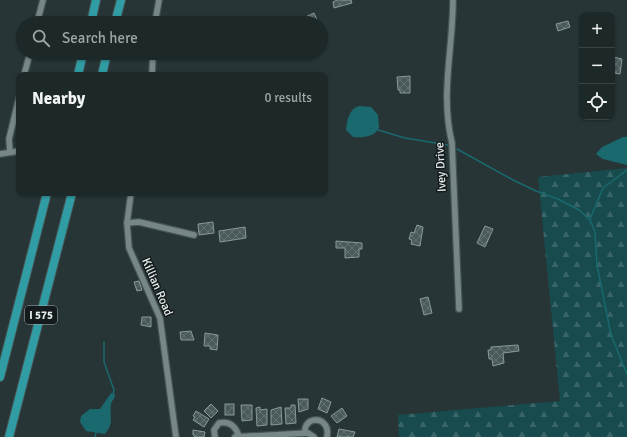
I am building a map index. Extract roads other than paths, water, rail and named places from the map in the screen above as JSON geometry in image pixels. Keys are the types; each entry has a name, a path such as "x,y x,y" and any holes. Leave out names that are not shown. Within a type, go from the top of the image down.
{"highway":[{"path":"93,16 96,0"},
{"path":"117,16 121,0"},
{"path":"79,72 81,60"},
{"path":"103,72 105,60"},
{"name":"I 575","path":"0,377 46,196"},
{"name":"I 575","path":"9,437 71,196"},
{"path":"0,366 9,342"}],"street":[{"path":"39,16 43,0"},
{"path":"156,16 159,0"},
{"name":"Ivey Drive","path":"453,0 447,70 446,109 447,123 452,143 459,309"},
{"path":"25,72 28,60"},
{"path":"152,60 152,72"},
{"path":"10,152 9,139 16,110"},
{"path":"0,154 16,151"},
{"name":"Killian Road","path":"132,196 127,223 129,248 160,318 176,437"},
{"path":"127,223 139,222 194,235"},
{"path":"305,433 307,423 311,420 320,420 325,423 327,428 327,437"},
{"path":"215,437 214,430 219,423 226,422 234,426 237,436 305,433 314,436"}],"waterway":[{"path":"378,130 405,138 448,145"},
{"path":"457,149 513,180 558,199 579,210 590,220 595,232 597,265 611,335 627,374"},
{"path":"590,219 603,188 627,170"},
{"path":"104,342 104,362 114,390 113,394"},
{"path":"95,437 96,433"}]}
